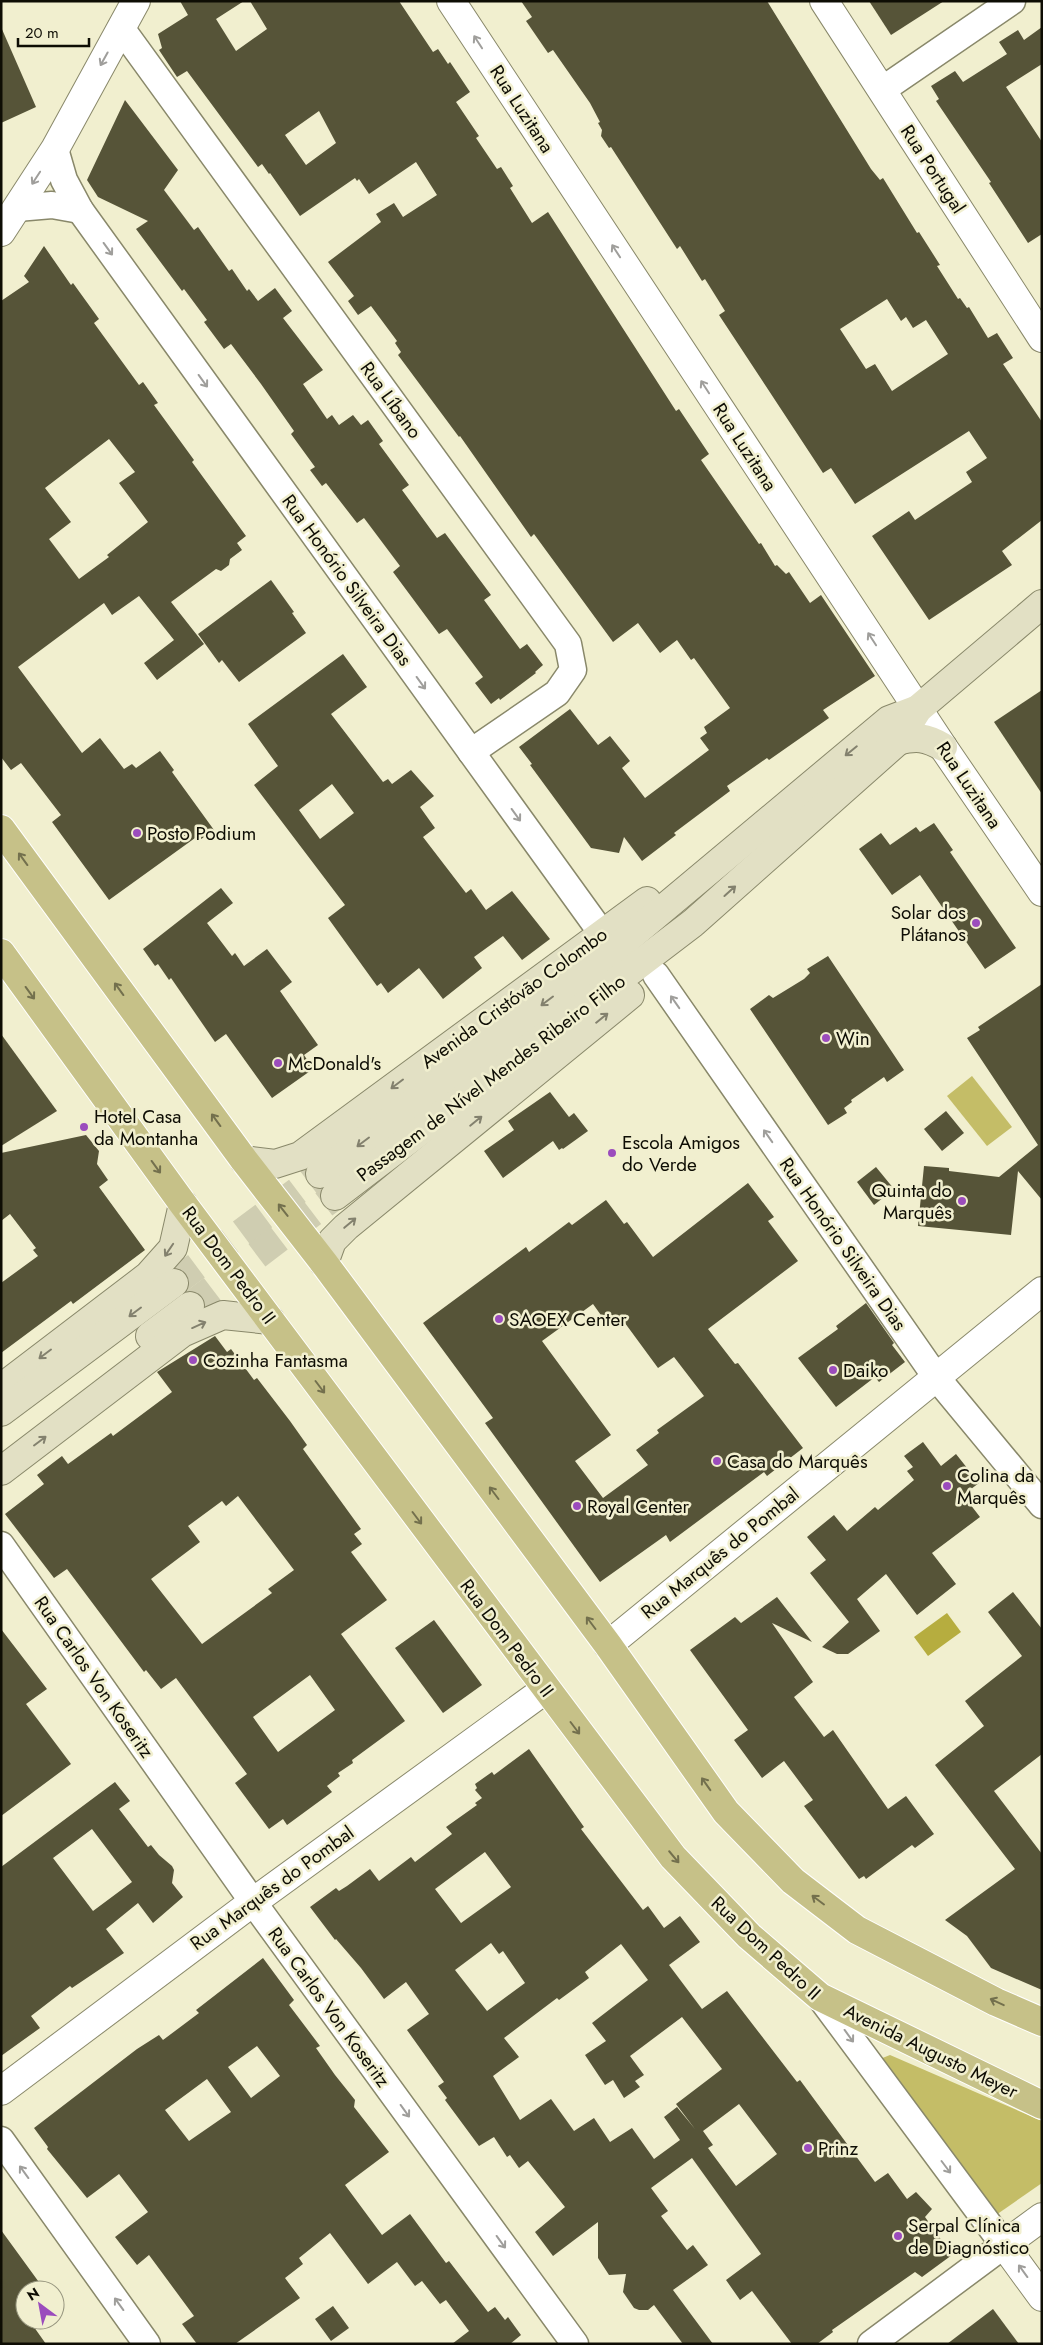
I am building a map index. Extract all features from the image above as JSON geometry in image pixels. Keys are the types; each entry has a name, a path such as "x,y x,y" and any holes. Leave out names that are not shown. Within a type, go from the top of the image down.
{"main road":[{"name":"Avenida Cristóvão Colombo","path":"324,1263 332,1241 346,1226 651,968 694,924 898,741 918,709 1042,604"},
{"name":"Avenida Cristóvão Colombo","path":"244,1160 275,1164 300,1156 608,941 778,811 888,720 918,709"},
{"path":"898,741 912,737 926,737 943,747"},
{"path":"1,829 244,1160 324,1263 608,1645 726,1812 793,1881 857,1930 996,2002 1042,2022"},
{"name":"Passagem de Nível Mendes Ribeiro Filho","path":"608,941 327,1185 651,968"},
{"name":"Rua Dom Pedro II","path":"1,953 183,1204 673,1857 749,1936 820,1997"},
{"path":"1,1388 148,1276 173,1248 183,1204"},
{"path":"1,1412 174,1283"},
{"path":"1,1448 190,1306"},
{"path":"1,1471 182,1333 223,1315 270,1320"},
{"name":"Avenida Augusto Meyer","path":"820,1997 1042,2105"}],"street":[{"path":"1,232 55,149 136,1"},
{"name":"Rua Luzitana","path":"451,1 943,747 1042,892"},
{"name":"Rua Portugal","path":"824,1 1042,338"},
{"path":"882,90 1012,1"},
{"name":"Rua Líbano","path":"122,28 568,644 573,670 557,693 471,752"},
{"name":"Rua Honório Silveira Dias","path":"55,149 64,180 80,210 608,941"},
{"path":"17,208 52,205 80,210"},
{"name":"Rua Honório Silveira Dias","path":"651,968 936,1377 1042,1505"},
{"name":"Rua Marquês do Pombal","path":"608,1645 1042,1291"},
{"name":"Rua Carlos Von Koseritz","path":"1,1545 253,1902 575,2344"},
{"name":"Rua Marquês do Pombal","path":"1,2091 253,1902 546,1689"},
{"name":"Rua Dom Pedro II","path":"820,1997 1042,2297"},
{"path":"1,2140 148,2344"},
{"path":"871,2344 1042,2216"}],"shaded area":[{"path":"972,1076 1012,1127 987,1146 947,1096"},
{"path":"947,1613 961,1632 928,1656 914,1637"},
{"path":"890,2055 1042,2121 1042,2183 996,2215 880,2059"}],"building":[{"path":"180,1 244,1 216,19 236,51 267,29 250,1 399,1 433,52 438,49 448,64 450,62 470,92 456,102 479,136 476,138 497,169 501,167 513,186 510,188 532,223 548,212 676,411 679,409 709,454 701,460 759,544 761,543 775,566 777,565 786,574 789,572 810,603 821,595 875,676 823,710 829,718 769,760 767,758 727,786 730,791 674,833 676,835 642,861 624,837 619,853 591,848 519,747 570,709 598,745 610,736 630,761 622,768 645,798 709,750 700,738 707,733 704,727 730,708 694,658 691,660 677,640 660,653 638,623 613,642 534,534 531,537 460,436 398,355 401,352 395,343 397,341 371,306 358,315 348,301 354,296 328,262 381,222 376,214 394,203 403,217 437,195 416,162 369,194 359,179 357,181 355,178 300,216 270,173 262,164 258,167 187,71 177,77 159,50 162,48 158,34 188,15","holes":["319,111 336,143 306,165 285,135"]},
{"path":"521,1 767,1 871,169 880,180 883,178 917,233 919,232 940,265 937,266 958,299 960,298 967,308 969,307 988,338 997,333 1013,358 1003,364 1042,422 1042,520 1002,551 1012,565 929,620 872,536 909,511 915,520 972,482 966,472 987,458 969,431 855,504 831,468 823,473 719,315 725,311 705,279 702,281 680,246 677,249 611,147 609,148 601,136 602,130 598,123 600,122 590,103 553,50 548,53 526,21 532,17","holes":["887,299 901,321 906,317 913,328 926,320 948,354 892,391 875,364 866,369 840,329"]},
{"path":"869,1 944,1 891,35"},
{"path":"1,27 36,107 1,123"},
{"path":"1042,27 1042,64 1006,87 1042,142 1042,234 1028,243 989,183 991,182 936,101 939,99 931,86 955,71 963,82 1007,54 999,42 1018,30 1024,40"},
{"path":"125,100 178,170 164,190 194,230 198,227 229,271 232,269 247,291 249,289 258,301 275,288 292,311 283,318 323,370 303,384 327,419 332,415 339,425 353,415 361,425 368,420 383,441 379,444 409,485 402,490 437,538 445,533 491,595 484,600 520,649 527,644 543,665 536,673 500,700 499,698 491,704 475,683 483,677 447,629 439,634 393,572 400,566 364,518 357,523 326,483 322,486 310,470 315,467 291,434 294,431 261,384 231,344 224,349 204,322 207,320 184,289 182,291 136,229 148,221 98,197 87,180"},
{"path":"44,246 71,285 73,283 99,319 94,323 139,385 143,382 158,403 154,405 194,460 192,462 246,536 237,543 242,550 230,559 229,565 221,571 216,569 171,602 204,644 157,680 144,663 174,640 139,596 112,615 104,603 18,667 82,753 100,738 124,769 132,764 136,768 160,751 174,770 172,772 214,830 197,842 195,838 109,900 52,822 61,815 21,763 11,770 1,757 1,301 29,282 24,276","holes":["109,439 135,472 119,483 148,522 107,555 109,557 79,579 49,539 71,522 45,488"]},
{"path":"271,580 294,612 292,613 306,633 239,682 222,660 219,663 198,634"},
{"path":"343,654 367,687 331,714 383,782 388,779 392,784 411,770 434,796 420,807 435,828 423,837 466,893 471,889 486,910 512,891 550,939 522,960 503,936 474,957 482,968 443,999 419,968 388,993 381,983 377,986 328,918 345,905 254,785 278,766 248,724","holes":["332,784 354,813 320,839 299,810"]},
{"path":"1042,690 1042,794 994,722"},
{"path":"934,823 953,850 950,852 1016,948 985,969 920,875 892,895 859,849 881,833 890,845 916,827 920,832"},
{"path":"221,888 233,903 207,923 232,956 235,953 244,966 267,949 292,982 280,991 318,1045 304,1055 313,1069 272,1098 226,1034 215,1042 171,978 169,980 158,964 155,966 143,949"},
{"name":"Win","path":"828,956 904,1070 887,1082 884,1077 851,1100 852,1102 844,1108 847,1113 828,1125 750,1009 769,995 773,998 804,979 810,973 807,969"},
{"path":"1042,984 1042,1200 1018,1171 1011,1235 918,1226 924,1166 949,1168 949,1171 999,1177 1038,1145 967,1038 980,1030 978,1027"},
{"path":"1,1034 57,1111 1,1146"},
{"path":"550,1092 569,1117 574,1113 588,1131 563,1149 559,1150 553,1141 503,1178 484,1151 514,1130 508,1121"},
{"path":"946,1111 964,1133 942,1151 924,1129"},
{"path":"86,1135 99,1151 97,1164 108,1180 99,1187 145,1250 73,1304 71,1301 1,1353 1,1283 38,1256 33,1250 36,1248 10,1214 1,1221 1,1153"},
{"path":"876,1167 894,1189 874,1205 857,1182"},
{"path":"748,1183 774,1217 768,1221 798,1261 708,1329 735,1364 738,1363 803,1448 767,1476 764,1472 670,1542 666,1535 600,1582 485,1423 493,1418 423,1323 526,1247 529,1252 569,1222 572,1225 606,1200 624,1224 627,1222 653,1257","holes":["593,1304 603,1318 607,1315 614,1325 622,1319 658,1368 674,1357 704,1396 657,1430 659,1433 636,1450 648,1465 603,1498 575,1461 611,1435 542,1341"]},
{"path":"866,1303 905,1362 879,1382 875,1377 836,1407 798,1358 838,1329 836,1326"},
{"path":"215,1336 227,1352 231,1349 254,1380 257,1378 290,1421 307,1445 303,1449 361,1529 354,1534 362,1544 351,1552 387,1600 341,1634 405,1721 352,1760 353,1763 338,1773 340,1776 327,1786 332,1792 287,1825 283,1819 269,1829 235,1783 247,1774 176,1678 161,1689 146,1670 144,1672 67,1569 54,1578 5,1514 44,1484 37,1475 62,1456 68,1464 111,1433 113,1436 172,1392 157,1372","holes":["238,1496 294,1570 268,1589 272,1593 202,1644 151,1579 200,1542 188,1526 222,1501 226,1506","310,1675 335,1710 278,1752 253,1717"]},
{"path":"923,1442 941,1466 956,1454 979,1483 963,1495 980,1517 932,1553 956,1584 917,1615 886,1574 857,1599 880,1631 848,1654 837,1654 822,1647 849,1622 810,1573 826,1560 807,1537 834,1515 847,1531 875,1507 878,1510 914,1480 907,1471 913,1467 904,1456"},
{"path":"1013,1592 1042,1629 1042,1754 994,1791 1042,1854 1042,1990 991,1968 967,1936 945,1920 1015,1869 935,1765 984,1726 965,1701 1022,1656 988,1612"},
{"path":"777,1597 812,1642 772,1623 813,1682 794,1697 824,1737 833,1730 888,1809 906,1796 934,1834 915,1848 912,1845 866,1879 864,1876 859,1879 804,1806 813,1800 784,1761 762,1778 734,1740 748,1730 690,1650 735,1617 741,1623"},
{"path":"434,1620 482,1685 443,1713 395,1648"},
{"path":"1,1629 47,1689 26,1704 71,1764 1,1816"},
{"path":"529,1749 584,1827 581,1829 643,1910 648,1906 664,1928 680,1916 700,1942 669,1965 702,2009 727,1991 797,2082 800,2080 875,2182 888,2173 907,2199 916,2192 932,2209 925,2217 952,2255 922,2277 915,2272 832,2330 833,2332 817,2344 792,2344 752,2291 740,2300 726,2280 761,2254 692,2158 651,2188 668,2211 661,2216 687,2250 693,2245 708,2265 673,2290 713,2344 683,2344 654,2305 648,2310 634,2308 623,2292 626,2274 609,2275 598,2258 598,2222 553,2256 535,2232 565,2207 528,2161 519,2168 510,2155 507,2157 494,2137 479,2146 445,2100 447,2098 438,2086 444,2082 407,2030 429,2014 406,1982 384,1999 361,1968 335,1940 310,1907 336,1888 339,1891 370,1869 379,1881 411,1857 415,1862 452,1834 446,1827 477,1805 475,1803 482,1798 475,1790 477,1788 475,1784 492,1772 494,1775","holes":["485,1852 511,1887 461,1923 435,1889","491,1943 499,1954 503,1951 525,1983 487,2011 455,1970","621,1944 648,1980 592,2023 606,2041 585,2055 605,2085 613,2080 624,2098 640,2087 635,2081 644,2075 630,2056 682,2017 722,2069 676,2104 695,2129 677,2107 664,2117 680,2140 654,2159 632,2128 610,2142 594,2118 574,2131 551,2099 520,2120 493,2076 519,2057 504,2038 557,1998 559,2000 589,1978 585,1972","739,2104 777,2154 736,2186 708,2148 713,2145 703,2131"]},
{"path":"115,1782 130,1801 119,1809 148,1847 151,1845 172,1866 174,1870 172,1883 183,1897 153,1923 138,1903 106,1929 124,1953 72,1988 70,1986 31,2016 40,2028 1,2056 1,1867","holes":["92,1829 132,1882 93,1911 53,1858"]},
{"path":"263,1958 294,2000 289,2005 320,2046 316,2048 355,2100 354,2107 389,2152 345,2185 382,2235 410,2214 446,2263 449,2261 488,2312 495,2307 505,2320 508,2317 521,2335 510,2344 452,2344 469,2331 446,2300 440,2304 422,2281 415,2286 397,2262 368,2284 330,2233 299,2258 303,2264 285,2278 300,2298 235,2344 197,2344 182,2324 194,2316 149,2255 137,2265 115,2237 148,2212 119,2174 87,2198 47,2149 48,2147 34,2128 137,2049 159,2035 163,2040 199,2013 196,2010","holes":["257,2046 280,2076 251,2098 228,2067","207,2079 231,2112 189,2141 165,2110"]},
{"path":"1,2230 37,2280 15,2280 15,2330 36,2330 46,2344 1,2344"},
{"path":"333,2306 349,2328 331,2341 315,2319"},
{"path":"993,2309 1019,2344 947,2344"}],"tunnel":[{"path":"174,1283 320,1174"},
{"path":"190,1306 335,1196"}],"place":[{"name":"Posto Podium","path":"137,833"},
{"name":"Solar dos Plátanos","path":"976,923"},
{"name":"Win","path":"826,1038"},
{"name":"McDonald's","path":"278,1063"},
{"name":"Hotel Casa da Montanha","path":"84,1127"},
{"name":"Escola Amigos do Verde","path":"612,1153"},
{"name":"Quinta do Marquês","path":"962,1201"},
{"name":"SAOEX Center","path":"499,1319"},
{"name":"Cozinha Fantasma","path":"193,1360"},
{"name":"Daiko","path":"833,1370"},
{"name":"Casa do Marquês","path":"717,1461"},
{"name":"Colina da Marquês","path":"947,1486"},
{"name":"Royal Center","path":"577,1506"},
{"name":"Prinz","path":"808,2148"},
{"name":"Serpal Clínica de Diagnóstico","path":"898,2236"}]}
